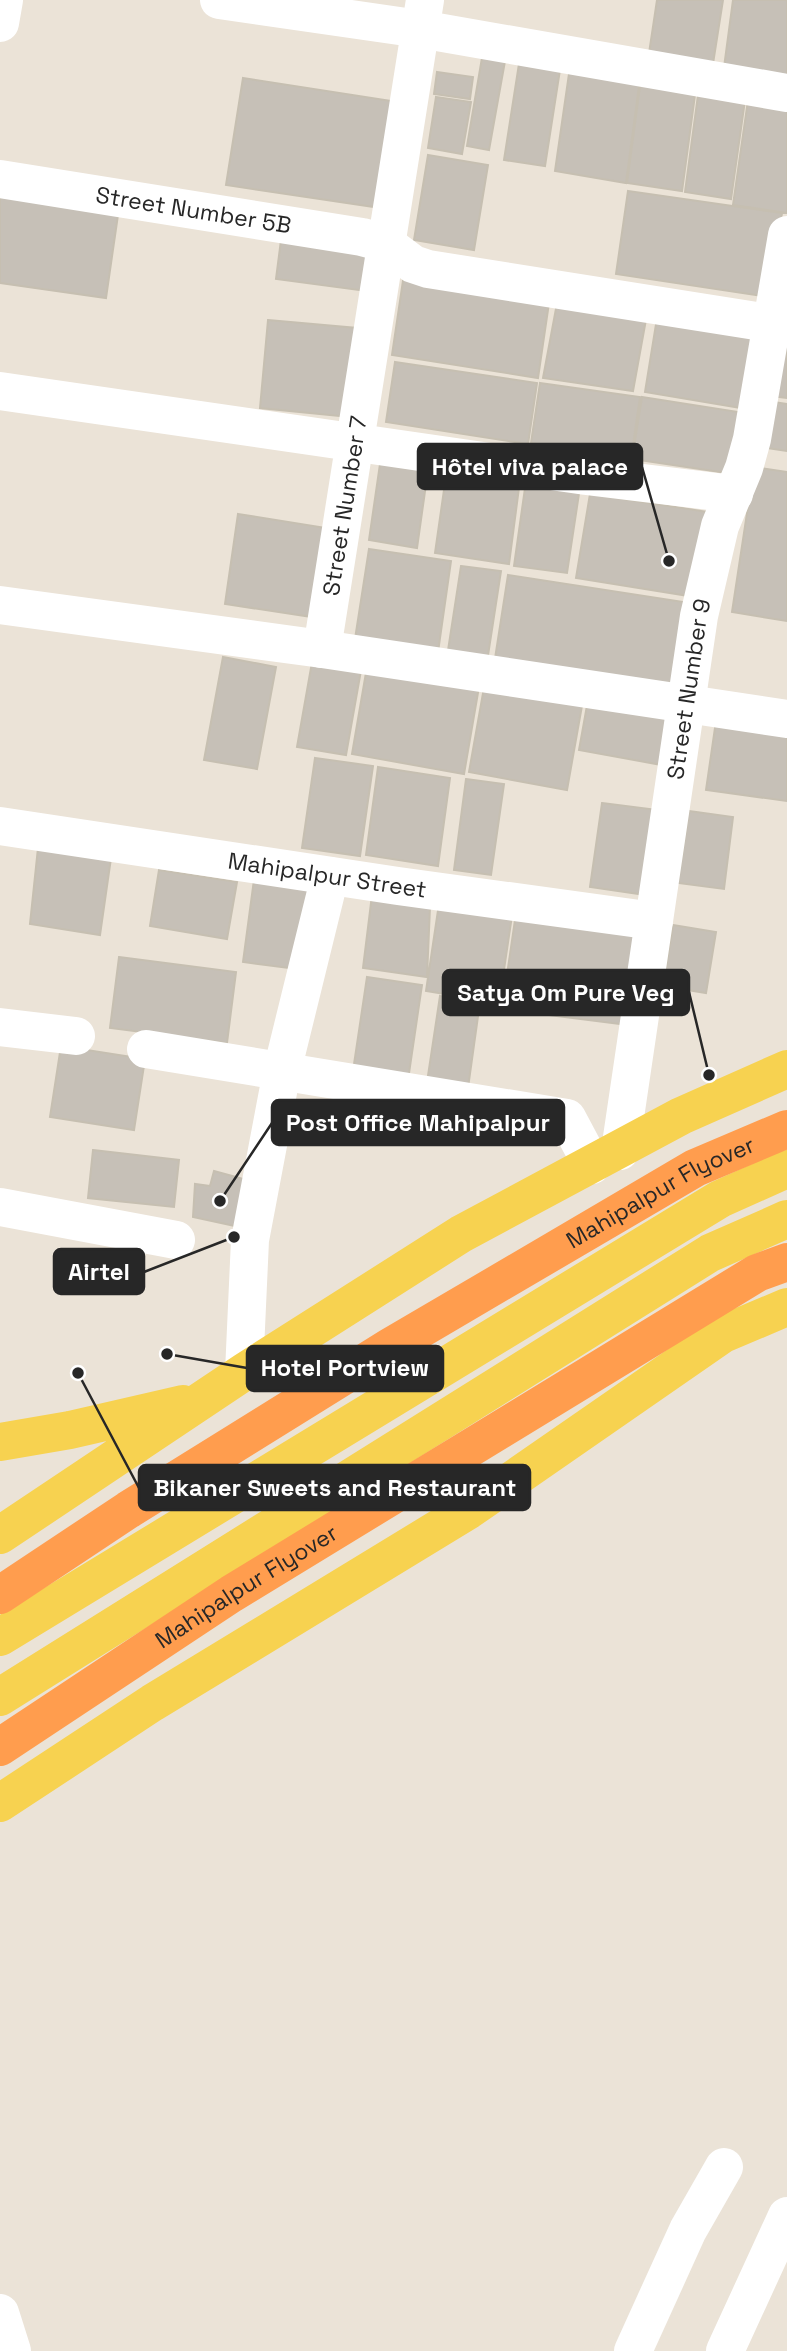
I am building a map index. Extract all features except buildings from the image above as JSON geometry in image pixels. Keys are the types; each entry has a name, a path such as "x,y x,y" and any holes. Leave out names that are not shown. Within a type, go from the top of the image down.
{"highway":[{"name":"Mahipalpur Flyover","path":"0,1595 128,1510 390,1346 695,1168 787,1129"},
{"name":"Mahipalpur Flyover","path":"0,1747 267,1572 757,1273 787,1262"}],"main road":[{"path":"0,1535 239,1376 461,1234 681,1116 787,1069"},
{"path":"118,1725 0,1639 720,1199 787,1169"},
{"path":"0,1698 710,1253 787,1219"},
{"path":"0,1803 118,1725 469,1510 723,1334 787,1307"},
{"path":"0,1442 70,1430 189,1402 239,1376"},
{"path":"0,1707 74,1755"}],"street":[{"path":"0,23 4,0"},
{"path":"219,0 422,15 787,93"},
{"name":"Street Number 7","path":"322,649 422,15"},
{"name":"Street Number 5B","path":"0,179 264,220 385,243"},
{"name":"Street Number 9","path":"606,1158 654,921 685,703 709,565 720,526 744,468 780,325 787,235"},
{"path":"385,243 413,264 428,269 780,325"},
{"path":"0,391 586,476 734,494"},
{"path":"0,605 322,649 787,719"},
{"name":"Mahipalpur Street","path":"0,826 654,921"},
{"path":"239,1376 250,1240 282,1071 330,876"},
{"path":"0,1027 76,1036"},
{"path":"146,1049 567,1118 606,1158"},
{"path":"0,1207 176,1240"},
{"path":"633,2351 688,2230 724,2167"},
{"path":"725,2351 787,2216"},
{"path":"0,2314 12,2351"}],"place":[{"name":"Hôtel viva palace","path":"669,561"},
{"name":"Satya Om Pure Veg","path":"709,1075"},
{"name":"Post Office Mahipalpur","path":"220,1201"},
{"name":"Airtel","path":"234,1237"},
{"name":"Hotel Portview","path":"167,1354"},
{"name":"Bikaner Sweets and Restaurant","path":"78,1373"}]}
